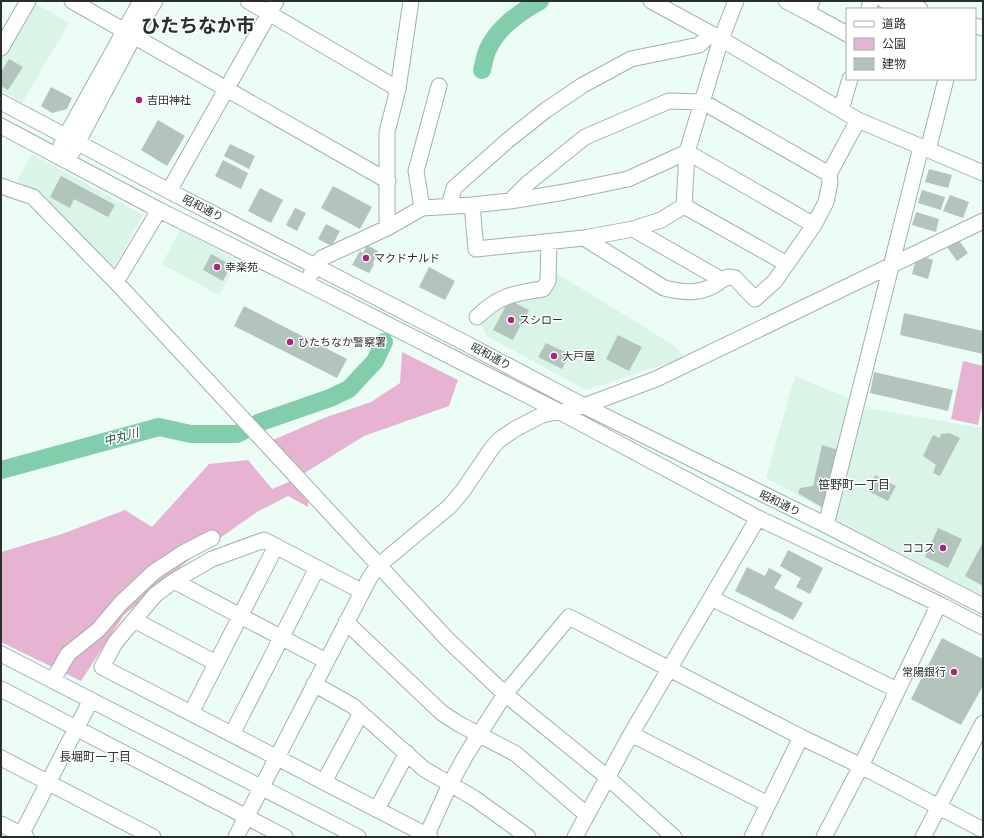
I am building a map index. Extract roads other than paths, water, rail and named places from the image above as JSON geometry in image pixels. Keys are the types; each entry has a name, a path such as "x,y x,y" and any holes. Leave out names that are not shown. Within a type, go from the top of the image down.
{"street":[{"path":"1,48 28,1"},
{"path":"72,1 388,181"},
{"path":"62,157 130,33 142,1"},
{"path":"130,33 155,1"},
{"path":"248,1 273,7 398,89"},
{"path":"387,228 387,132 398,89 411,1"},
{"path":"652,1 858,120 983,173"},
{"path":"684,206 687,152 703,102 716,37 736,1"},
{"path":"786,1 810,6 846,33"},
{"path":"885,1 916,8"},
{"path":"169,191 273,7"},
{"path":"448,206 454,188 507,141 546,110 583,85 631,59 699,45 716,37"},
{"path":"841,110 850,80"},
{"path":"826,526 890,266 924,148 946,80"},
{"path":"422,208 416,171 439,86"},
{"path":"510,201 528,183 585,137 669,101 703,102 829,174"},
{"name":"昭和通り","path":"1,102 169,191 467,344 584,406 983,606"},
{"path":"584,238 664,288 678,291 699,292 714,287 728,277 736,278 755,300 775,281 814,225 826,202 830,183 829,174 858,120"},
{"name":"昭和通り","path":"1,126 62,157 159,210 560,412 758,518 939,604 983,627"},
{"path":"306,283 315,266 322,258 387,228 422,208 510,201 565,192 628,179 687,152"},
{"path":"687,152 814,225"},
{"path":"1,186 33,196 116,282 448,640 505,694 607,777 674,837"},
{"path":"472,205 476,249 584,238 633,229 661,220 684,206"},
{"path":"684,206 788,264"},
{"path":"116,282 159,210"},
{"path":"236,837 260,787 370,577 379,565 449,507 462,492 485,457 499,440 515,429 542,415 584,406 663,376 983,221"},
{"path":"633,229 722,280"},
{"path":"477,317 488,306 503,298 520,292 542,289 548,281 549,242"},
{"path":"575,837 586,814 631,734 758,518"},
{"path":"53,680 68,654 98,630 121,603 154,572 183,553 212,538"},
{"path":"361,592 264,540 212,559 174,581 155,595 115,642 102,666 427,836 450,784 466,755 505,694 569,617 983,830"},
{"path":"191,712 276,546"},
{"path":"232,734 317,568"},
{"path":"174,581 326,661"},
{"path":"711,598 897,690"},
{"path":"824,837 861,766 939,604"},
{"path":"134,620 216,663"},
{"path":"346,622 442,713 459,724 516,754 586,814"},
{"path":"1,654 358,837"},
{"path":"314,684 353,706 424,769 474,798 528,837"},
{"path":"1,689 75,729 285,837"},
{"path":"1,824 23,836 48,782 91,700"},
{"path":"324,782 361,713"},
{"path":"923,837 983,723"},
{"path":"631,734 768,804"},
{"path":"752,837 801,737"},
{"path":"377,809 407,753"},
{"path":"1,758 153,837"}],"waterway":[{"name":"中丸川","path":"482,70 487,51 498,33 517,15 540,1"},
{"name":"中丸川","path":"258,423 330,398 349,389 375,361 384,342"},
{"name":"中丸川","path":"1,470 159,427 191,434 237,434 243,431"}],"place":[{"name":"吉田神社","path":"139,100"},
{"name":"マクドナルド","path":"366,258"},
{"name":"幸楽苑","path":"217,267"},
{"name":"スシロー","path":"511,320"},
{"name":"ひたちなか警察署","path":"290,342"},
{"name":"大戸屋","path":"554,356"},
{"name":"ココス","path":"943,548"},
{"name":"常陽銀行","path":"954,672"}],"district":[{"name":"ひたちなか市","path":"198,25"},
{"name":"笹野町一丁目","path":"854,485"},
{"name":"長堀町一丁目","path":"95,757"}]}
